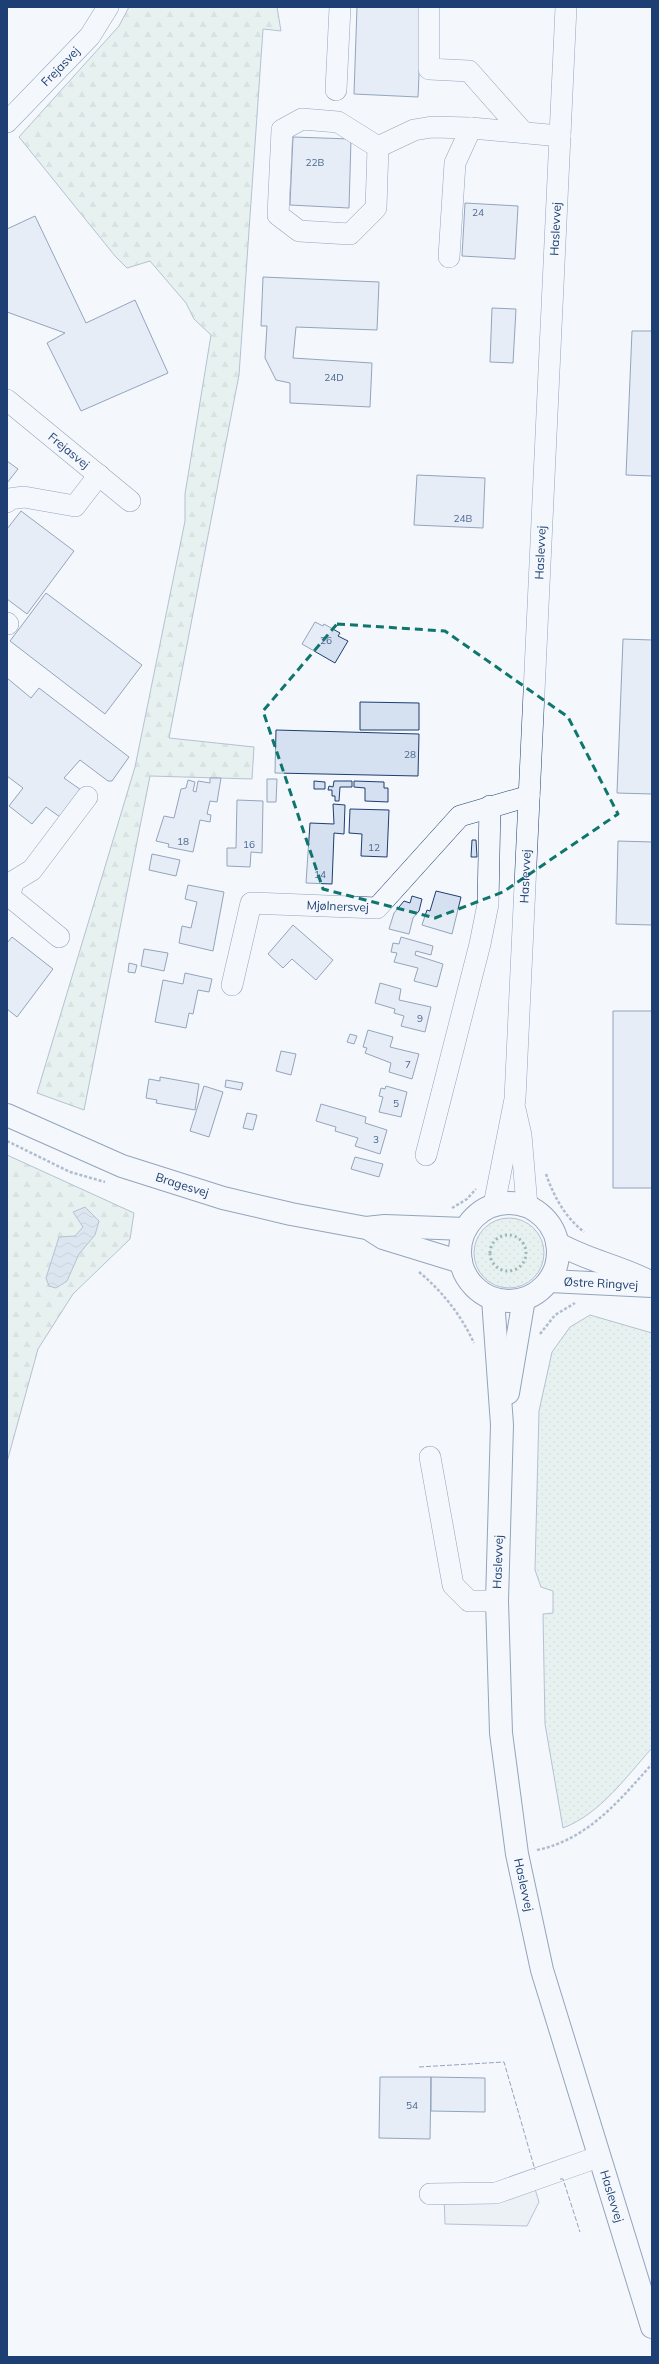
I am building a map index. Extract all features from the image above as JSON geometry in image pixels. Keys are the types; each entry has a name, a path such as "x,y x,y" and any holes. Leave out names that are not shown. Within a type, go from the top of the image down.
{"main road":[{"name":"Bragesvej","path":"7,1115 122,1166 223,1198 284,1213 366,1228 385,1226 465,1229"},
{"path":"505,1203 527,1206 541,1214 548,1223 557,1243 558,1256 555,1269 549,1281 538,1292 524,1299 508,1301 493,1299 478,1290 471,1282 461,1262 460,1248 465,1229 477,1214 494,1205 505,1203"},
{"name":"Bragesvej","path":"366,1228 383,1238 461,1262"},
{"name":"Østre Ringvej","path":"557,1243 572,1252 632,1273 652,1283"},
{"name":"Østre Ringvej","path":"549,1281 652,1286"},
{"name":"Haslevvej","path":"493,1299 502,1425 497,1601 501,1733 517,1854 542,1970 598,2157 652,2327"},
{"name":"Haslevvej","path":"502,1425 524,1299"}],"street":[{"name":"Frejasvej","path":"7,122 90,36 108,7"},
{"path":"336,90 340,7"},
{"path":"429,7 429,69 469,71 523,132"},
{"name":"Haslevvej","path":"527,1206 521,1135 516,1118 515,1099 566,7"},
{"path":"302,119 338,122 378,147 376,208 350,234 299,231 278,215 282,130 302,119"},
{"path":"378,147 414,130 432,127 471,128 560,136"},
{"path":"449,257 455,163 471,128"},
{"name":"Frejasvej","path":"7,400 130,501"},
{"path":"7,502 9,499 24,497 75,506 99,476"},
{"name":"Mjølnersvej","path":"232,985 251,903 377,908 460,816 490,806 529,796"},
{"path":"58,937 8,896 10,878 32,870 88,797"},
{"path":"426,1155 480,944 488,904 490,806"},
{"name":"Haslevvej","path":"494,1205 515,1099"},
{"path":"430,1457 453,1585 470,1601 497,1601"},
{"path":"430,2194 496,2193 598,2157"}],"path":[{"path":"7,1141 70,1172 108,1183"},
{"path":"544,1172 559,1204 570,1219 587,1234"},
{"path":"447,1209 467,1199 479,1184"},
{"path":"416,1269 443,1294 454,1307 463,1320 476,1349"},
{"path":"537,1339 555,1315 568,1306 579,1302"},
{"path":"517,1854 550,1847 585,1831 626,1794 652,1764"}],"highlighted area":[{"path":"337,624 445,631 568,717 618,814 503,892 435,918 323,889 263,711"}],"green space":[{"path":"129,7 277,7 281,31 263,29 239,375 169,738 254,747 252,779 150,776 84,1110 37,1093 135,767 185,521 185,494 211,335 194,319 186,303 150,261 127,268 115,256 19,137 119,26"},
{"path":"7,1155 134,1213 130,1239 73,1294 38,1349 7,1462"},
{"path":"509,1218 522,1221 534,1228 541,1240 544,1253 541,1266 534,1278 522,1285 509,1288 496,1285 484,1278 477,1266 474,1253 477,1240 484,1228 496,1221"},
{"path":"590,1315 652,1333 652,1748 612,1794 601,1804 589,1814 563,1828 545,1724 543,1614 553,1613 553,1591 541,1587 535,1570 539,1411 552,1352 570,1327"}],"shaded area":[{"path":"532,2179 539,2202 527,2226 445,2224 444,2194"}],"water":[{"path":"85,1207 99,1221 95,1235 79,1254 67,1281 56,1288 49,1286 46,1278 59,1237 75,1236 83,1227 73,1212"}],"building":[{"path":"357,7 422,7 418,97 354,94"},
{"path":"293,137 351,139 349,208 290,205"},
{"path":"465,203 518,206 515,259 462,256"},
{"path":"35,216 86,323 135,300 168,373 81,411 47,343 65,333 7,312 7,229"},
{"path":"263,277 379,282 377,330 296,327 293,358 372,363 370,407 290,403 290,383 276,380 265,358 267,326 261,326"},
{"path":"492,308 516,309 513,363 490,362"},
{"path":"632,331 652,331 652,476 626,475"},
{"path":"7,461 18,469 7,483"},
{"path":"417,475 485,478 483,528 414,525"},
{"path":"21,511 74,551 27,614 7,599 7,529"},
{"path":"46,593 142,665 105,714 10,641"},
{"path":"315,622 323,626 324,624 340,633 338,636 348,641 335,663 302,644"},
{"path":"623,639 652,640 652,794 617,793"},
{"path":"7,678 31,698 39,688 129,757 112,781 108,781 80,760 64,778 81,790 60,817 46,807 32,824 9,806 23,788 7,776"},
{"path":"360,702 419,703 419,730 360,730"},
{"path":"276,730 419,734 418,776 275,773"},
{"path":"210,778 221,778 217,802 210,801 207,814 211,815 210,822 200,820 193,852 168,847 169,844 156,841 164,816 174,818 181,789 186,788 188,780 195,782 193,791 196,792 198,781 210,783"},
{"path":"267,779 277,779 276,802 267,802"},
{"path":"314,781 325,782 325,789 314,789"},
{"path":"334,781 352,781 352,787 340,787 339,801 335,801 335,796 332,796 332,790 328,790 329,786 333,787"},
{"path":"354,781 384,782 384,788 388,788 388,802 365,801 365,788 354,787"},
{"path":"237,800 263,801 262,853 251,852 250,867 227,866 227,848 236,848"},
{"path":"333,804 345,805 344,834 334,833 332,884 306,883 310,823 334,824"},
{"path":"350,809 389,810 387,857 361,856 362,834 349,833"},
{"path":"472,840 476,840 477,857 471,857"},
{"path":"618,841 652,842 652,925 616,924"},
{"path":"152,854 180,860 176,876 149,870"},
{"path":"188,885 224,892 213,951 179,943 182,926 191,928 197,902 185,899"},
{"path":"436,891 461,897 452,934 422,925 427,910 430,911"},
{"path":"412,896 422,899 419,911 413,918 409,934 389,929 394,913 404,901 410,903"},
{"path":"293,925 333,960 316,980 292,959 283,968 268,954"},
{"path":"12,937 53,969 17,1017 7,1009 7,943"},
{"path":"401,937 433,946 431,955 416,951 415,955 443,964 437,987 414,981 418,968 394,962 397,953 391,952 393,943 399,944"},
{"path":"144,949 168,953 164,971 141,966"},
{"path":"129,963 137,965 135,973 128,972"},
{"path":"185,973 212,979 209,992 198,990 193,1014 189,1013 186,1028 155,1022 163,980 183,984"},
{"path":"380,983 401,989 399,1000 431,1007 425,1032 401,1026 404,1016 394,1013 395,1009 375,1003"},
{"path":"613,1011 652,1011 652,1188 613,1188"},
{"path":"368,1030 393,1037 390,1047 419,1054 412,1079 389,1072 391,1063 365,1053 367,1048 363,1047"},
{"path":"350,1034 357,1036 354,1044 347,1042"},
{"path":"281,1051 296,1054 291,1075 276,1071"},
{"path":"160,1077 199,1084 195,1110 156,1103 157,1100 146,1098 149,1079 160,1081"},
{"path":"226,1080 243,1083 241,1090 225,1087"},
{"path":"204,1086 223,1092 209,1137 190,1131"},
{"path":"386,1086 407,1092 401,1117 379,1112 383,1097 379,1096 381,1088 385,1089"},
{"path":"321,1104 366,1117 365,1123 387,1130 380,1154 355,1146 358,1138 335,1131 336,1127 316,1121"},
{"path":"247,1113 257,1115 253,1130 243,1128"},
{"path":"355,1157 383,1164 379,1177 351,1169"},
{"path":"380,2077 431,2077 430,2139 379,2138"},
{"path":"431,2077 485,2078 485,2112 431,2111"}],"hedge":[{"path":"512,1235 521,1240 525,1246 526,1253 525,1260 521,1266 512,1271 504,1271 495,1266 491,1260 490,1249 495,1240 501,1236 512,1235"}],"fence":[{"path":"419,2067 504,2062 535,2170"},
{"path":"560,2179 563,2179 580,2232"}]}
